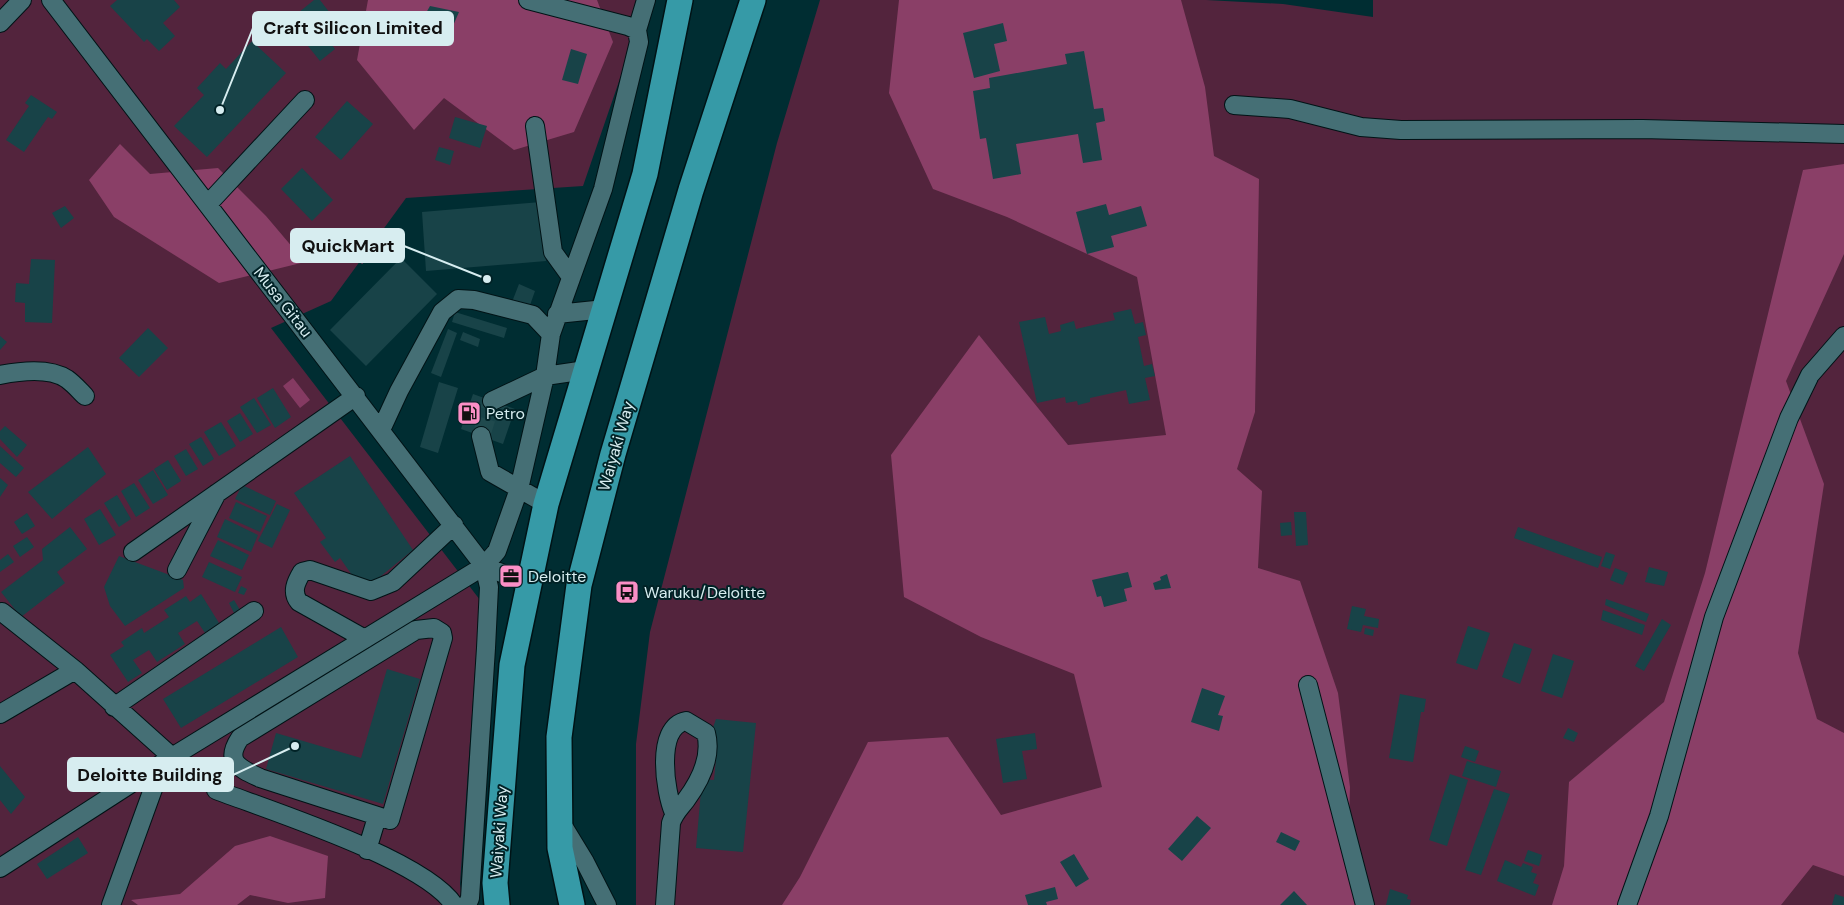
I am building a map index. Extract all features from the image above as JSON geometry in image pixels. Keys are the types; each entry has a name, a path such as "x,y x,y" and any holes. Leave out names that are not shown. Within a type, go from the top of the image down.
{"highway":[{"name":"Waiyaki Way","path":"497,905 495,883 512,665 546,504 645,174 680,0"},
{"name":"Waiyaki Way","path":"572,905 560,848 560,737 579,585 613,454 686,209 753,0"}],"street":[{"path":"0,23 22,0"},
{"name":"Musa Gitau","path":"51,0 356,396 484,566"},
{"path":"528,0 637,30"},
{"path":"0,868 172,757 484,566 496,552 519,489 545,376 551,334 603,188 639,42 637,30 646,0"},
{"path":"208,204 305,100"},
{"path":"1234,105 1290,109 1362,126 1400,130 1642,129 1844,134"},
{"path":"535,126 553,252 571,277"},
{"path":"381,430 399,391 442,312 458,299 474,300 533,315 551,334"},
{"path":"557,314 605,309"},
{"path":"1627,905 1659,816 1714,617 1789,418 1810,375 1844,336"},
{"path":"492,400 545,376 586,370"},
{"path":"0,375 36,372 52,373 67,379 85,396"},
{"path":"133,552 218,490 356,396"},
{"path":"481,436 490,472 546,504"},
{"path":"177,570 218,490"},
{"path":"365,639 299,602 295,597 294,589 302,572 310,570 371,591 394,582 454,525"},
{"path":"484,566 529,584"},
{"path":"467,905 470,898 486,648 489,588 484,566"},
{"path":"114,707 254,611"},
{"path":"2,612 75,670 114,707 172,757"},
{"path":"434,628 442,633 443,638 390,820 376,817 260,778 239,769 233,757 234,748 240,738 416,630 434,628"},
{"path":"0,714 75,670"},
{"path":"1308,684 1365,905"},
{"path":"111,905 157,778 172,757"},
{"path":"216,790 367,850 418,873 454,905"},
{"path":"665,905 671,823 674,812"},
{"path":"367,850 376,817"},
{"path":"560,821 585,862 607,905"}],"shaded area":[{"path":"0,0 647,0 583,186 406,198 331,301 271,328 480,600 460,884 463,905 0,905"},
{"path":"368,0 597,0 613,42 574,132 514,150 444,98 414,130 357,60"},
{"path":"820,0 1206,0 1283,4 1373,17 1373,0 1844,0 1844,905 636,905 636,744 650,632 777,143"},
{"path":"899,0 1181,0 1205,87 1214,156 1259,179 1255,412 1237,469 1262,491 1258,568 1300,581 1338,693 1350,787 1348,852 1365,905 782,905 800,877 868,742 948,737 1001,815 1102,787 1074,674 981,637 904,597 891,455 979,335 1068,445 1166,435 1137,277 1007,217 933,189 889,93"},
{"path":"120,144 150,174 218,168 266,216 305,262 219,283 114,217 89,180"},
{"path":"1844,164 1844,254 1786,381 1824,484 1798,653 1817,719 1844,733 1844,876 1813,865 1781,905 1552,905 1564,866 1569,782 1664,702 1705,573 1803,170"},
{"path":"351,230 373,254 362,264 340,239"},
{"path":"293,378 310,400 300,408 283,386"},
{"path":"270,836 328,856 325,898 288,903 250,895 237,905 138,905 131,900 180,894 235,846"}],"building":[{"path":"117,0 174,0 180,7 163,23 175,36 159,51 147,39 144,42 110,6"},
{"path":"314,0 320,0 336,21 322,32 335,49 320,61 288,21"},
{"path":"430,6 459,12 449,35 418,27"},
{"path":"1003,23 1007,41 994,44 1000,71 974,78 963,33"},
{"path":"252,41 286,73 207,157 174,126 204,95 197,88 220,63 226,69"},
{"path":"571,49 587,54 578,84 562,80"},
{"path":"1084,51 1094,109 1103,108 1105,121 1096,123 1102,160 1083,163 1078,134 1016,144 1021,174 993,179 986,138 980,139 973,91 990,88 989,78 1067,64 1065,54"},
{"path":"31,95 57,112 52,119 48,117 24,152 6,140 29,106 25,103"},
{"path":"347,101 373,124 341,160 315,137"},
{"path":"455,117 487,126 480,148 449,138"},
{"path":"439,147 454,151 450,165 435,160"},
{"path":"302,168 333,200 312,221 281,189"},
{"path":"541,202 546,261 426,271 422,212"},
{"path":"1106,204 1109,215 1141,206 1147,226 1111,236 1114,247 1087,254 1076,212"},
{"path":"65,206 74,218 61,228 52,213"},
{"path":"390,237 405,243 398,259 383,253"},
{"path":"401,258 437,294 366,366 330,330"},
{"path":"31,259 55,260 52,323 25,322 25,303 15,302 16,283 29,284"},
{"path":"519,284 535,291 529,308 512,302"},
{"path":"1131,309 1135,324 1143,322 1146,335 1138,337 1144,366 1152,364 1155,376 1145,378 1150,400 1129,404 1126,390 1090,398 1090,402 1078,405 1077,401 1066,403 1065,397 1037,403 1019,322 1045,317 1049,334 1061,331 1060,325 1074,321 1076,329 1115,320 1113,313"},
{"path":"455,312 507,328 504,338 452,322"},
{"path":"148,328 168,348 139,377 119,358"},
{"path":"448,329 457,333 441,377 431,373"},
{"path":"463,332 480,339 478,347 460,340"},
{"path":"0,336 7,342 0,350"},
{"path":"439,382 458,388 438,453 420,447"},
{"path":"273,388 291,417 275,428 257,398"},
{"path":"473,394 515,409 503,444 461,429"},
{"path":"254,398 271,425 257,433 240,407"},
{"path":"240,413 253,434 240,442 227,421"},
{"path":"221,422 236,446 219,456 204,432"},
{"path":"5,426 27,445 17,457 0,439 0,431"},
{"path":"201,437 214,459 203,466 189,444"},
{"path":"0,446 24,468 16,477 0,463"},
{"path":"88,447 106,474 52,519 28,492"},
{"path":"186,449 198,469 186,476 174,456"},
{"path":"350,456 413,550 370,585 354,578 340,558 335,562 320,542 326,538 294,493"},
{"path":"168,460 181,481 167,490 154,469"},
{"path":"153,470 168,495 153,504 138,480"},
{"path":"0,478 8,485 0,497"},
{"path":"134,483 150,508 136,517 121,491"},
{"path":"242,485 276,501 270,515 235,499"},
{"path":"117,495 131,519 119,527 104,503"},
{"path":"236,502 267,516 260,532 229,518"},
{"path":"277,504 290,510 272,548 258,541"},
{"path":"100,509 116,535 99,545 84,519"},
{"path":"1294,512 1306,512 1308,545 1296,546"},
{"path":"27,513 35,526 22,534 14,522"},
{"path":"225,519 258,535 251,552 217,537"},
{"path":"1291,522 1292,535 1281,536 1280,523"},
{"path":"70,527 87,549 57,572 65,583 21,617 1,592 43,560 42,549"},
{"path":"1518,527 1602,557 1598,568 1514,538"},
{"path":"27,537 34,547 20,557 13,546"},
{"path":"218,540 249,555 242,570 210,556"},
{"path":"1606,552 1615,555 1610,569 1601,566"},
{"path":"8,554 14,562 0,572 0,560"},
{"path":"119,556 183,580 184,588 125,626 110,606 104,587"},
{"path":"209,562 242,577 235,592 202,577"},
{"path":"1649,567 1668,572 1664,586 1645,582"},
{"path":"1615,568 1628,573 1623,585 1610,580"},
{"path":"1128,572 1132,587 1124,589 1127,601 1104,607 1101,596 1097,597 1092,580"},
{"path":"1167,574 1171,588 1155,590 1153,583 1161,580 1160,577"},
{"path":"241,586 247,589 244,595 238,593"},
{"path":"201,594 219,623 205,633 197,621 178,633 185,644 157,662 149,650 133,660 142,673 128,682 110,655 124,646 121,642 142,628 144,633 169,617 164,610 186,596 190,602"},
{"path":"1606,599 1649,614 1646,622 1605,605"},
{"path":"234,600 240,610 234,613 229,603"},
{"path":"1352,606 1366,609 1364,616 1379,619 1378,628 1363,625 1361,632 1347,629"},
{"path":"1603,610 1645,625 1642,635 1601,620"},
{"path":"1662,619 1671,625 1644,671 1635,666"},
{"path":"1468,626 1490,633 1477,670 1456,663"},
{"path":"281,627 298,657 181,728 163,699"},
{"path":"1365,628 1374,630 1373,636 1364,634"},
{"path":"1514,643 1532,649 1520,684 1502,677"},
{"path":"1553,654 1574,661 1562,698 1541,691"},
{"path":"387,669 420,679 383,804 266,769 276,733 361,758"},
{"path":"1202,688 1225,696 1218,715 1223,716 1219,731 1191,722"},
{"path":"1400,694 1426,699 1424,712 1421,712 1413,762 1389,758"},
{"path":"716,719 756,723 743,852 696,848 702,779 714,780 717,748 706,747"},
{"path":"1568,728 1578,733 1574,742 1563,738"},
{"path":"1035,733 1037,749 1022,751 1027,779 1003,783 996,739"},
{"path":"1465,746 1479,751 1475,762 1461,757"},
{"path":"1467,761 1501,771 1496,787 1462,776"},
{"path":"0,766 25,797 11,814 0,800"},
{"path":"1450,774 1468,780 1447,846 1429,840"},
{"path":"1494,789 1510,794 1481,875 1465,870"},
{"path":"1197,816 1211,828 1182,861 1168,849"},
{"path":"1281,832 1300,841 1295,851 1276,842"},
{"path":"78,837 88,853 47,879 37,864"},
{"path":"1528,850 1542,855 1539,866 1524,861"},
{"path":"1074,854 1089,879 1076,887 1060,862"},
{"path":"1505,860 1521,867 1523,863 1533,867 1531,872 1537,874 1533,883 1539,885 1535,896 1497,881"},
{"path":"1055,887 1058,899 1046,902 1047,905 1028,905 1025,895"},
{"path":"1390,889 1408,895 1407,899 1411,900 1410,905 1386,905"},
{"path":"1294,891 1307,905 1280,905"},
{"path":"1835,894 1844,897 1844,905 1832,905"}],"tunnel":[{"path":"481,436 492,401"}],"place":[{"name":"Craft Silicon Limited","path":"220,110"},
{"name":"QuickMart","path":"487,279"},
{"name":"Petro","path":"469,413"},
{"name":"Deloitte","path":"511,576"},
{"name":"Waruku/Deloitte","path":"627,592"},
{"name":"Deloitte Building","path":"295,746"}]}
